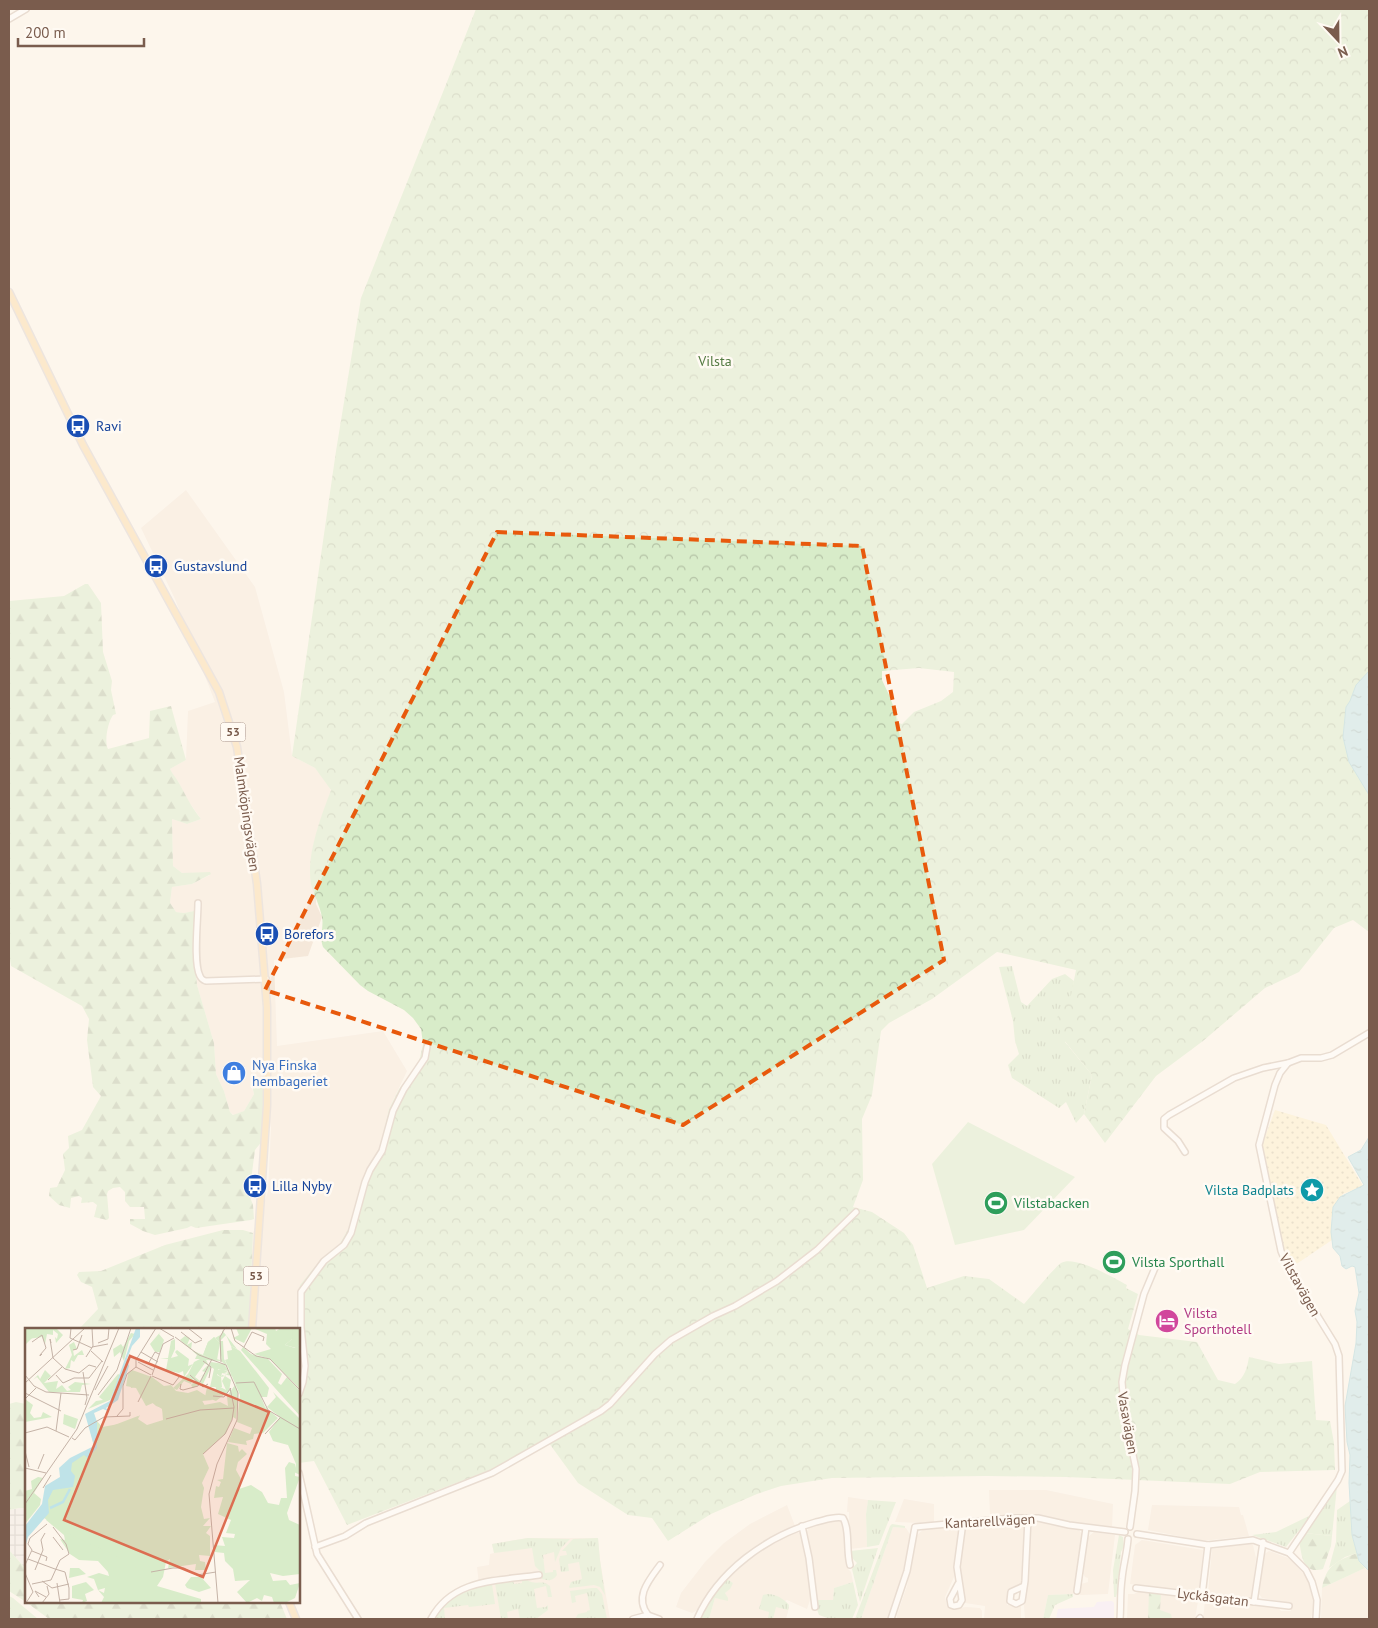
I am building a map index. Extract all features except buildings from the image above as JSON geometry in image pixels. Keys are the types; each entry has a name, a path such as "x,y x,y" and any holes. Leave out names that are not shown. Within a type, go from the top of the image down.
{"main road":[{"name":"Malmköpingsvägen","path":"9,292 83,445 207,668 226,709 237,747 257,884 266,980 268,1044 267,1106 252,1328"},
{"path":"289,1603 296,1619"}],"street":[{"path":"9,19 26,9"},
{"path":"198,904 197,957 199,973 202,979 206,981 266,980"},
{"path":"1185,1152 1178,1141 1164,1128 1164,1119 1169,1115 1208,1091 1234,1078 1300,1058 1332,1056 1369,1033"},
{"path":"300,1391 305,1366 301,1327 301,1292 327,1258 344,1245 348,1239 354,1226 365,1182 382,1151 393,1111 404,1089 425,1058 427,1047"},
{"name":"Vilstavägen","path":"1288,1063 1280,1073 1275,1085 1260,1138 1259,1151 1284,1260 1338,1351 1342,1464 1341,1476 1289,1553"},
{"path":"315,1547 345,1536 366,1523 492,1473 601,1411 610,1404 655,1354 671,1340 777,1281 818,1250 856,1212"},
{"name":"Vasavägen","path":"1130,1528 1136,1469 1125,1417 1122,1382 1144,1294 1157,1263"},
{"path":"300,1478 315,1547 321,1561 358,1619"},
{"path":"697,1619 709,1597 744,1559 774,1539 802,1526 835,1518 843,1518 846,1524 847,1550 850,1565"},
{"path":"1024,1586 1028,1518"},
{"name":"Kantarellvägen","path":"892,1619 908,1571 915,1527 1028,1518 1086,1528 1124,1532"},
{"path":"958,1584 958,1552 963,1522"},
{"path":"802,1526 810,1558 815,1607"},
{"path":"1077,1591 1086,1528"},
{"path":"1120,1619 1126,1576 1128,1539 1124,1532 1130,1528 1135,1529 1137,1534"},
{"path":"1137,1534 1208,1545 1248,1540 1263,1542 1289,1553 1306,1570 1312,1582 1317,1600 1316,1619"},
{"path":"1128,1539 1134,1539 1137,1534"},
{"path":"1254,1602 1263,1542"},
{"path":"1202,1596 1208,1545"},
{"path":"648,1615 642,1601 643,1590 660,1565"},
{"path":"431,1619 443,1602 463,1588 476,1584 539,1575"},
{"name":"Lyckåsgatan","path":"1136,1588 1289,1606"},
{"path":"633,1619 648,1615 659,1619"}],"highlighted area":[{"path":"497,532 862,546 944,960 683,1125 265,990"}],"shaded area":[{"name":"Lilla Nyby","path":"186,490 255,587 284,692 292,756 315,768 328,784 331,791 317,831 316,904 322,917 308,956 274,960 277,1046 383,1031 407,1071 389,1109 380,1147 364,1177 351,1224 339,1245 322,1258 299,1328 249,1328 253,1233 268,1192 271,1128 264,1078 252,1088 254,1094 244,1111 234,1115 230,1112 224,1091 216,1074 214,1043 197,985 193,941 194,911 176,912 170,903 172,887 192,884 210,875 182,873 173,866 172,819 187,824 201,819 170,769 186,760 188,711 215,702 175,599 141,528"},
{"path":"989,1490 1046,1490 1113,1504 1112,1528 1080,1524 1038,1515 990,1516"},
{"path":"848,1497 868,1500 866,1514 867,1547 850,1549 849,1512 847,1512"},
{"path":"904,1499 934,1504 934,1522 895,1522"},
{"path":"787,1505 795,1526 768,1538 736,1561 717,1580 696,1611 692,1613 676,1607 681,1593 705,1562 724,1543 750,1524"},
{"path":"1152,1505 1239,1507 1249,1536 1199,1540 1148,1530"},
{"path":"25,1508 25,1568 9,1550 9,1510"},
{"path":"839,1520 844,1524 848,1569 851,1572 853,1582 834,1588 833,1600 817,1600 806,1533 809,1527"},
{"path":"1020,1521 1024,1525 1023,1578 1020,1584 1007,1590 1007,1605 1021,1606 1021,1619 984,1619 985,1606 965,1603 960,1566 965,1530 971,1525"},
{"path":"1035,1521 1079,1530 1083,1536 1073,1594 1048,1595 1043,1619 1025,1619 1024,1606 1031,1525"},
{"path":"954,1526 958,1531 954,1577 945,1597 947,1606 954,1609 966,1607 980,1608 982,1619 897,1619 907,1586 916,1536 925,1528"},
{"path":"893,1527 906,1528 911,1536 899,1588 887,1619 861,1619"},
{"path":"797,1532 801,1533 808,1561 811,1597 807,1609 787,1600 785,1601 789,1608 786,1619 709,1619 715,1598 728,1600 725,1593 733,1583 727,1579 736,1570 753,1555 775,1541"},
{"path":"1094,1532 1115,1535 1108,1594 1080,1595 1081,1584 1088,1582 1088,1578 1083,1573 1088,1537"},
{"path":"528,1538 598,1538 610,1619 434,1619 440,1609 479,1585 477,1567 489,1565 490,1554 494,1553 492,1544"},
{"path":"1142,1540 1203,1550 1199,1590 1196,1592 1130,1584 1135,1545"},
{"path":"1250,1543 1253,1545 1256,1558 1252,1597 1250,1599 1208,1593 1212,1549"},
{"path":"1269,1551 1288,1558 1308,1579 1314,1603 1311,1619 1203,1619 1205,1601 1208,1599 1278,1607 1281,1611 1291,1611 1291,1603 1262,1598 1259,1594 1263,1555"},
{"path":"1365,1568 1369,1571 1369,1619 1321,1619 1322,1588"},
{"path":"1140,1591 1195,1597 1198,1601 1195,1619 1127,1619 1128,1594"},
{"path":"1112,1601 1114,1603 1114,1619 1056,1619 1058,1609 1094,1607 1097,1602"}],"green space":[{"name":"Vilsta","path":"476,9 1369,9 1369,932 1353,920 1334,928 1299,972 1265,988 1203,1041 1156,1076 1105,1143 1084,1114 1092,1075 1063,1039 1056,1019 1071,995 1076,970 997,952 932,999 889,1023 881,1031 872,1095 862,1119 863,1180 853,1207 872,1212 904,1233 913,1245 927,1288 964,1276 989,1279 1024,1304 1061,1263 1067,1261 1075,1262 1104,1273 1127,1285 1126,1288 1138,1294 1128,1329 1139,1335 1197,1342 1218,1380 1235,1384 1245,1372 1249,1357 1279,1364 1312,1361 1316,1420 1330,1421 1334,1443 1335,1470 1260,1472 1230,1484 1066,1477 832,1478 781,1486 757,1494 711,1514 668,1541 652,1518 628,1515 578,1483 546,1439 495,1468 347,1525 314,1461 300,1463 300,1378 302,1368 297,1303 300,1285 322,1258 339,1245 351,1224 364,1177 380,1147 389,1109 399,1089 418,1066 423,1044 421,1029 413,1018 404,1010 360,985 323,947 321,940 322,917 311,884 310,873 315,836 331,790 315,768 292,756 336,451 361,298","holes":["919,668 954,672 953,692 941,701 914,712 902,724 899,723 882,680 882,671"]},
{"path":"88,584 101,603 103,652 112,681 111,690 116,714 111,718 108,727 106,741 108,749 149,738 150,711 171,706 186,760 170,769 201,819 187,824 172,819 173,866 182,873 210,872 211,874 192,884 172,887 170,903 176,912 194,911 196,915 193,941 197,985 214,1043 216,1074 224,1091 230,1112 233,1115 244,1111 254,1094 254,1083 264,1078 263,1140 255,1150 250,1188 254,1219 251,1220 196,1228 191,1226 155,1235 130,1224 130,1219 145,1219 144,1207 130,1207 125,1201 125,1192 120,1187 108,1191 109,1218 107,1220 94,1217 97,1205 93,1202 81,1203 82,1198 79,1196 71,1198 70,1208 59,1205 49,1196 50,1188 57,1187 65,1170 63,1154 69,1148 68,1136 82,1130 101,1096 93,1087 87,1040 89,1019 82,1006 11,966 9,953 9,601 64,596"},
{"path":"1012,966 1021,1002 1027,1006 1052,979 1065,974 1074,981 1065,1042 1092,1075 1084,1114 1076,1123 1066,1102 1059,1108 1012,1078 1008,1065 1019,1054 1015,1041 1013,1021 999,967"},
{"name":"Vilstabacken","path":"968,1122 1075,1177 1024,1230 955,1245 932,1164"},
{"path":"223,1230 243,1230 253,1233 249,1328 80,1328 98,1309 92,1287 81,1282 77,1275 79,1272 101,1271 165,1245"},
{"path":"16,1402 25,1404 25,1508 9,1510 9,1404"},
{"path":"1337,1486 1332,1536 1305,1533"},
{"path":"868,1500 896,1502 879,1545 867,1547 866,1514"},
{"path":"1350,1501 1352,1535 1357,1553 1345,1557 1329,1568 1336,1542 1337,1510"},
{"path":"1311,1515 1286,1547 1252,1535 1276,1532"},
{"path":"892,1524 905,1526 905,1528 893,1527 861,1619 855,1619 890,1526"},
{"path":"1305,1533 1332,1536 1331,1546 1323,1569 1311,1569 1302,1558 1299,1541"},
{"path":"1119,1535 1123,1537 1124,1546 1121,1552 1117,1593 1116,1597 1114,1597 1113,1570"},
{"path":"528,1538 570,1539 561,1548 555,1562 554,1552 543,1555 545,1573 556,1570 557,1575 554,1578 542,1579 540,1571 535,1566 532,1548 494,1553 492,1544"},
{"path":"598,1538 605,1595 600,1587 594,1585 570,1588 571,1582 582,1579 579,1562 568,1564 569,1571 561,1572 559,1560 560,1556 567,1555 566,1551 562,1551 573,1539"},
{"path":"878,1548 860,1602 852,1569 857,1563 851,1557 850,1551"},
{"path":"9,1550 25,1568 25,1601 9,1591"},
{"path":"1357,1553 1359,1561 1365,1568 1322,1588 1326,1574 1334,1565"},
{"path":"727,1579 733,1583 725,1593 728,1601 715,1598 709,1619 700,1619 709,1601"},
{"path":"522,1580 544,1583 550,1586 552,1597 548,1597 546,1586 534,1589 537,1608 548,1605 548,1610 536,1619 520,1619 518,1609 507,1612 508,1619 501,1619 495,1583 513,1581 514,1584 522,1583"},
{"path":"853,1582 858,1605 852,1619 830,1619 819,1615 816,1607 818,1604 817,1600 833,1600 834,1588"},
{"path":"492,1584 495,1604 444,1608 445,1619 434,1619 439,1611 458,1594 483,1585"},
{"path":"597,1588 602,1594 607,1619 575,1619 578,1614 590,1610 587,1593 575,1596 576,1602 572,1603 570,1591"},
{"path":"1149,1592 1161,1593 1160,1610 1171,1614 1172,1619 1148,1619"},
{"path":"1073,1594 1073,1597 1055,1605 1049,1619 1043,1619 1048,1595"},
{"path":"763,1595 777,1596 785,1601 789,1605 788,1610 776,1607 773,1619 768,1619 769,1612 759,1609"},
{"path":"9,1596 13,1598 38,1619 9,1619"},
{"path":"27,1603 280,1603 287,1619 49,1619"}],"sand":[{"name":"Vilsta Badplats","path":"1275,1110 1326,1125 1363,1186 1343,1194 1331,1218 1332,1240 1292,1267 1284,1250 1262,1145"}],"water":[{"path":"1369,671 1369,795 1349,762 1343,737 1346,707 1356,685"},
{"path":"1369,1137 1369,1571 1359,1561 1352,1535 1349,1483 1350,1455 1347,1442 1345,1406 1356,1343 1357,1322 1355,1311 1359,1293 1355,1267 1352,1266 1346,1269 1342,1266 1340,1256 1333,1248 1331,1232 1333,1207 1340,1197 1364,1185 1348,1157 1361,1150"}],"place":[{"name":"Ravi","path":"78,426"},
{"name":"Gustavslund","path":"156,566"},
{"name":"Borefors","path":"267,934"},
{"name":"Nya Finska hembageriet","path":"234,1073"},
{"name":"Lilla Nyby","path":"255,1186"},
{"name":"Vilsta Badplats","path":"1312,1190"},
{"name":"Vilstabacken","path":"996,1203"},
{"name":"Vilsta Sporthall","path":"1114,1262"},
{"name":"Vilsta Sporthotell","path":"1167,1321"}]}
